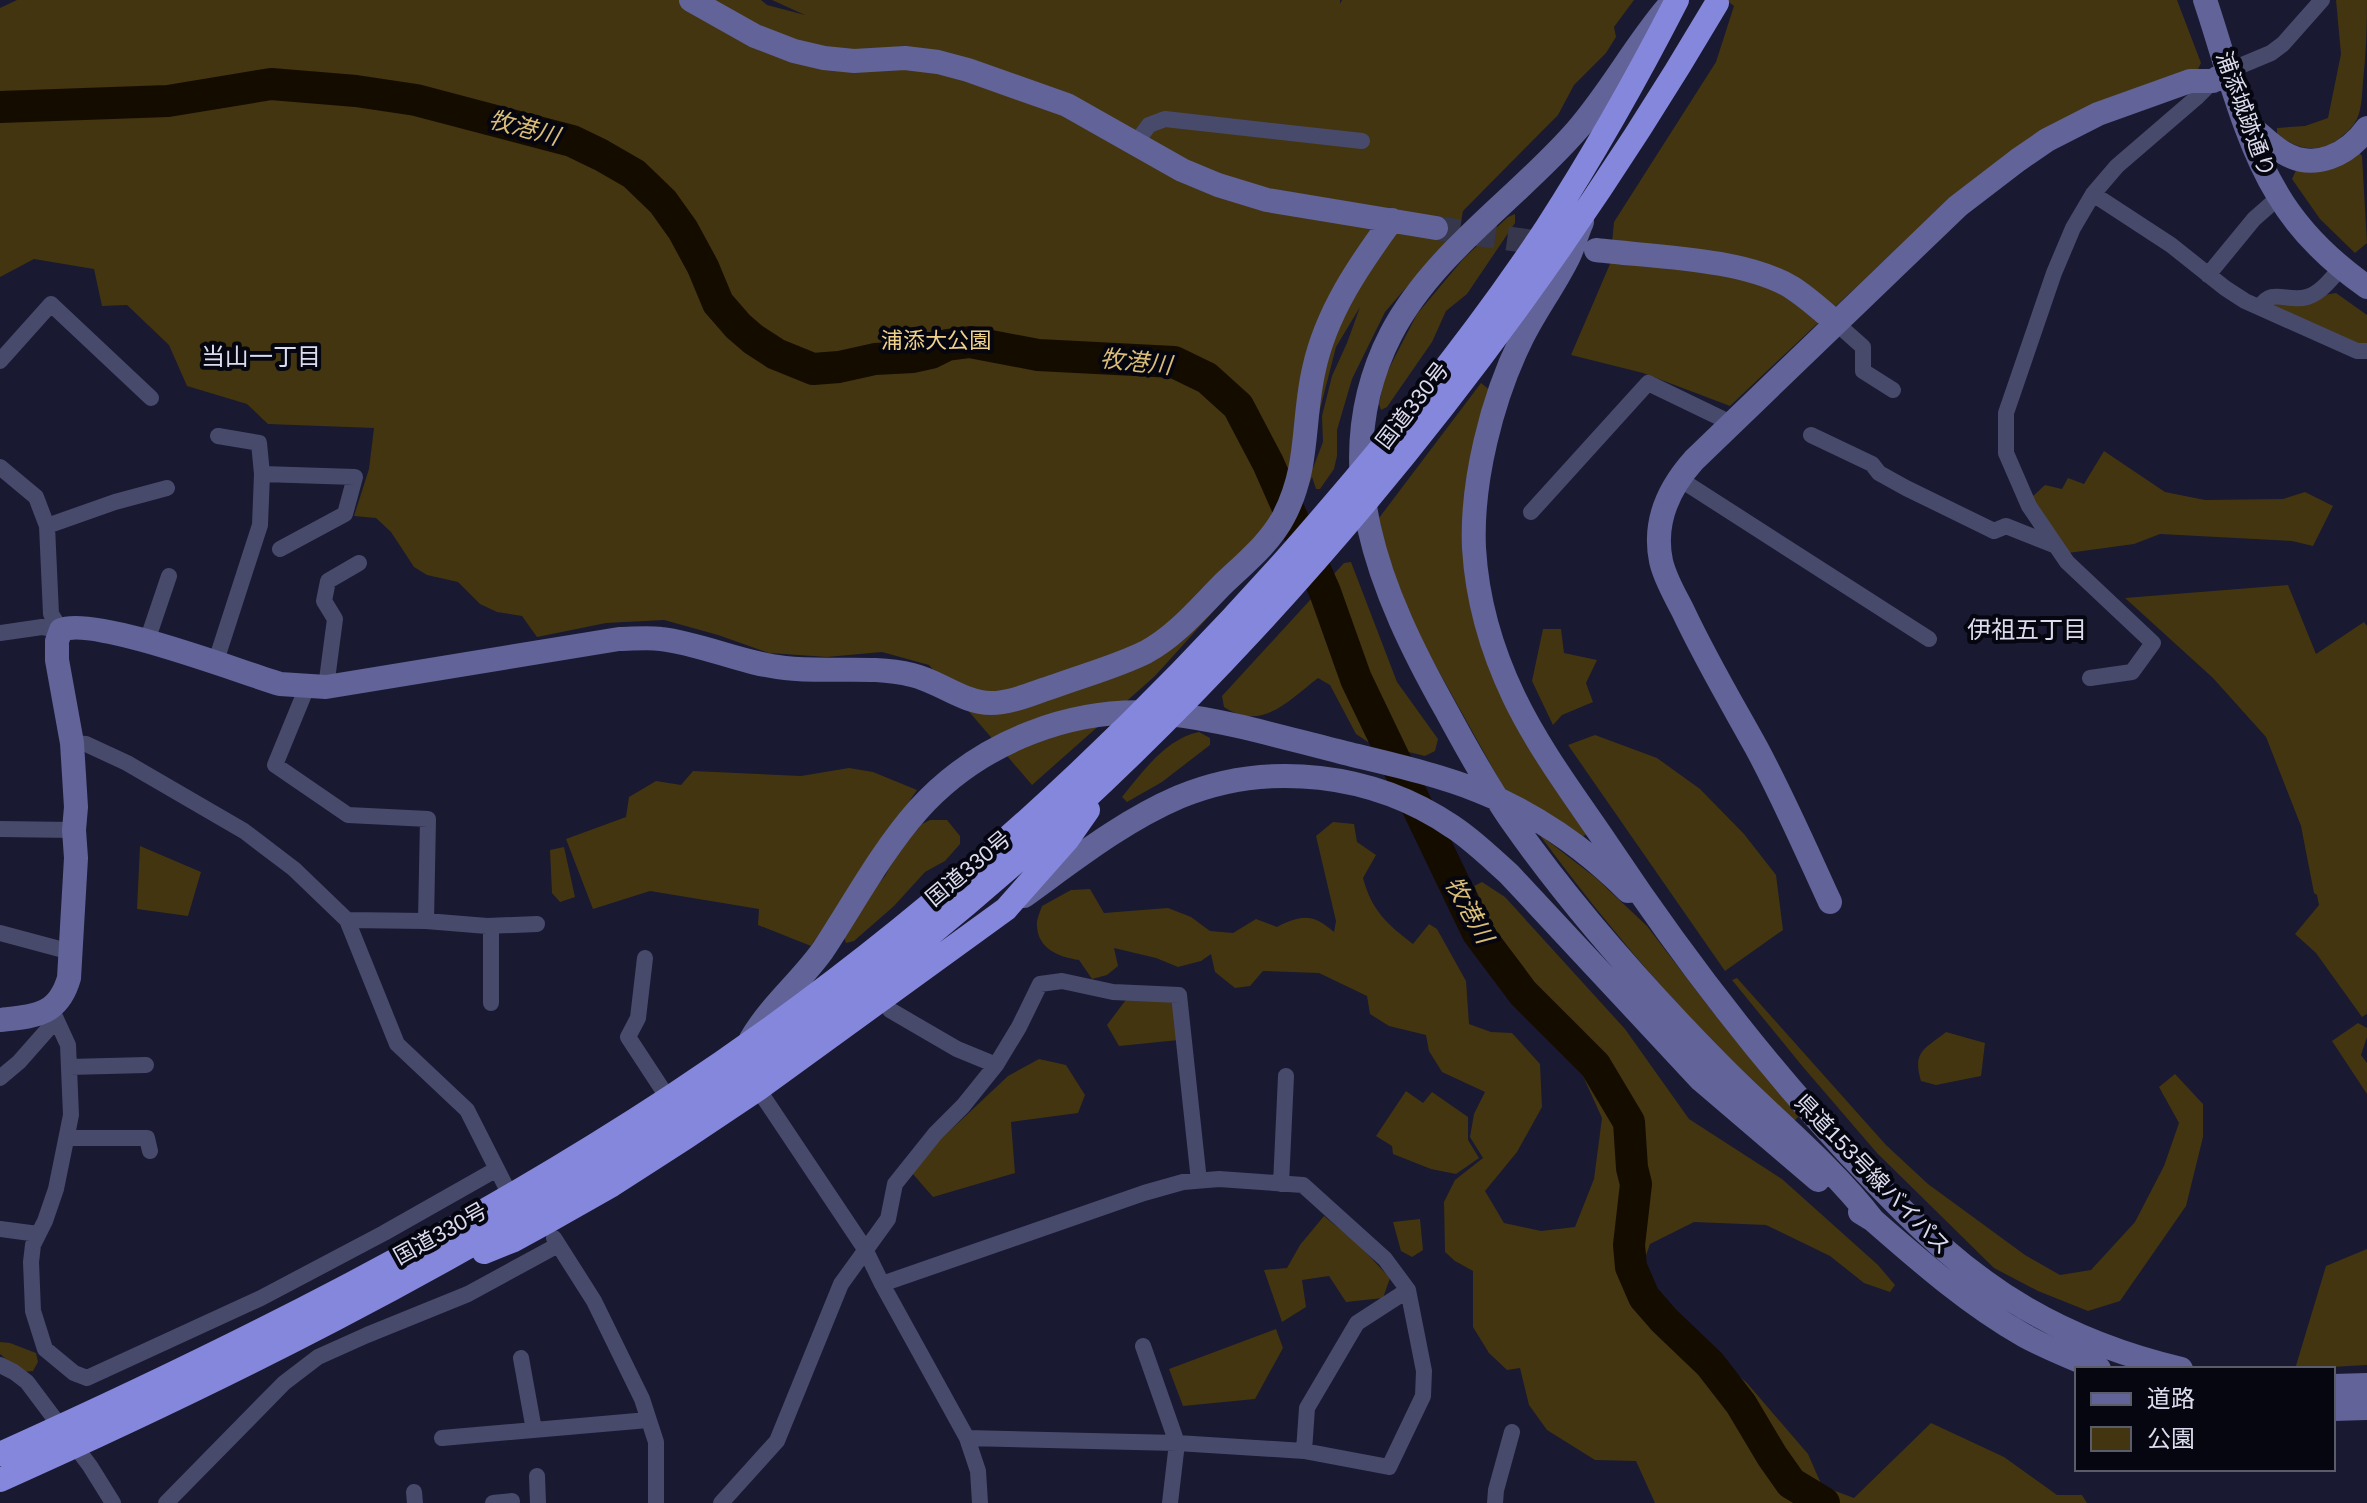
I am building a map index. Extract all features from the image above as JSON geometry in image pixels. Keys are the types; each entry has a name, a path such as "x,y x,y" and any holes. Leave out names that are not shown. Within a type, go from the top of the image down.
{"highway":[{"name":"国道330号","path":"0,1454 103,1408 357,1281 585,1151 668,1098 980,877 1107,778 1273,610 1382,485 1565,198 1626,95 1675,0"},
{"name":"国道330号","path":"0,1480 233,1371 442,1262 560,1195 659,1132 856,993 980,877 1079,772 1204,649 1460,367 1586,212 1717,3"},
{"path":"442,1262 497,1248 612,1185 758,1089 1006,909 1067,840 1107,778"}],"main road":[{"path":"691,0 755,36 794,51 854,61 938,62 968,70 1067,105 1182,170 1267,200 1436,228"},
{"path":"1675,0 1649,29 1622,72 1578,130 1436,270 1403,313 1380,357 1363,419 1361,458 1364,506 1383,577 1406,637 1478,768 1511,820 1566,893 1630,968 1719,1064 1851,1194 1873,1220"},
{"name":"浦添城跡通り","path":"2205,0 2221,76 2279,197 2318,246 2367,287"},
{"path":"1830,902 1785,803 1666,579 1660,560 1659,528 1663,510 1678,478 1731,423 1958,206 2047,140 2130,101 2190,81 2221,76"},
{"path":"2247,125 2264,135 2284,154 2312,160 2338,155 2367,128"},
{"path":"1586,212 1568,259 1514,355 1494,414 1480,468 1474,546 1483,611 1492,641 1528,723 1663,928"},
{"path":"0,1020 42,1013 51,1008 66,986 71,952 76,807 72,743 57,660 57,641 61,630 88,628 147,641 280,684 317,687 619,639 661,639 782,668 887,671 914,675 981,703 997,703 1148,651 1172,633 1245,562 1283,518 1298,482 1305,448 1313,370 1326,328 1356,272 1392,220"},
{"path":"1596,250 1749,270 1790,286 1835,322"},
{"path":"750,1041 759,1024 811,966 891,844 917,811 945,784 978,759 1018,738 1067,721 1113,713 1167,714 1221,724 1427,773 1478,791 1529,815 1575,846 1623,886 1663,928"},
{"path":"1006,909 1083,853 1158,807 1207,788 1263,778 1320,778 1371,787 1431,813 1478,846 1509,874 1705,1083 1785,1154 1873,1220"},
{"name":"県道153号線バイパス","path":"1663,928 1750,1042 1808,1111 1934,1240 1982,1280 2064,1329 2126,1353 2174,1367"},
{"name":"県道153号線バイパス","path":"1873,1220 1946,1282 2005,1324 2041,1344 2094,1367"},
{"path":"2335,1386 2367,1385"},
{"path":"2335,1409 2367,1408"},
{"path":"0,1489 49,1458"}],"street":[{"path":"2090,678 2132,672 2153,643 2067,562 2029,506 2006,453 2006,413 2054,273 2073,228 2093,194 2117,166 2221,76 2271,53 2283,44 2322,0"},
{"path":"1135,144 1149,125 1165,119 1362,141"},
{"path":"2093,194 2171,245 2235,295 2357,351 2367,351"},
{"path":"2208,275 2254,219 2279,197"},
{"path":"2260,307 2271,296 2308,297 2321,290 2341,268"},
{"path":"0,361 51,304 151,398"},
{"path":"1835,322 1863,347 1863,371 1893,390"},
{"path":"1531,512 1648,383 1731,423"},
{"path":"1811,435 1872,464 1879,473 1906,488 1994,531 2006,526 2054,545"},
{"path":"215,664 260,525 262,474 259,443 218,436"},
{"path":"262,474 355,477 345,514 280,549"},
{"path":"3,476 36,497 47,526 51,614 61,630"},
{"path":"1678,478 1929,639"},
{"path":"47,526 167,488"},
{"path":"359,563 328,581 324,601 335,619 317,687 275,765 348,815 428,819 426,921"},
{"path":"147,641 169,576"},
{"path":"0,633 42,627 61,630"},
{"path":"72,743 86,744 127,763 244,831 294,869 347,920 397,1044 467,1110 510,1195"},
{"path":"0,829 74,830"},
{"path":"347,920 491,926 537,924"},
{"path":"491,926 491,1003"},
{"path":"0,933 71,952"},
{"path":"645,958 638,1018 628,1037 668,1098"},
{"path":"721,1503 777,1441 841,1284 888,1219 895,1184 996,1065 1040,984 1062,981 1113,992 1179,995 1199,1181"},
{"path":"51,1008 68,1045 71,1115 56,1189 33,1245 33,1311 45,1349 74,1373 87,1378 261,1298 497,1169"},
{"path":"0,1078 49,1028 51,1008"},
{"path":"890,1010 957,1049 996,1065"},
{"path":"69,1067 146,1065"},
{"path":"1281,1184 1286,1076"},
{"path":"758,1089 865,1249 967,1438 978,1471 980,1503"},
{"path":"68,1138 147,1138 150,1151"},
{"path":"882,1284 1144,1193 1183,1182 1219,1179 1303,1185 1385,1259 1408,1290 1424,1371 1423,1396 1389,1467 1304,1451 1177,1443 967,1438"},
{"path":"545,1223 594,1301 642,1399 656,1442 656,1503"},
{"path":"0,1229 38,1234"},
{"path":"166,1503 284,1383 318,1357 468,1294 558,1245"},
{"path":"1304,1451 1307,1408 1357,1323 1408,1290"},
{"path":"1143,1346 1177,1443 1170,1503"},
{"path":"521,1358 534,1430"},
{"path":"0,1365 27,1382 90,1466 113,1503"},
{"path":"442,1438 648,1420"},
{"path":"1495,1503 1512,1432"},
{"path":"537,1476 538,1503"},
{"path":"493,1503 512,1501"}],"green space":[{"name":"浦添大公園","path":"17,0 761,0 767,5 805,15 772,0 1340,0 1340,4 1342,0 1634,0 1614,27 1616,37 1606,53 1574,85 1558,115 1463,211 1459,233 1436,253 1385,312 1352,379 1337,430 1334,469 1320,489 1316,489 1312,477 1292,524 1155,676 1032,785 929,665 882,652 827,657 769,653 664,620 606,623 537,637 522,616 497,612 480,604 458,582 427,575 414,567 391,532 376,518 354,516 369,469 374,428 268,424 247,404 187,386 169,345 127,305 102,306 94,269 34,259 0,277 0,8","holes":["1360,307 1332,376 1322,416 1323,442 1313,468 1315,429 1336,347"]},
{"path":"1726,0 2177,0 2201,63 2198,69 2147,84 1940,208 1730,406 1643,373 1571,355 1610,264 1614,222 1716,62 1734,6"},
{"path":"2336,0 2367,0 2360,110 2357,119 2338,140 2323,147 2304,148 2282,138 2277,134 2277,128 2305,126 2328,118 2341,54"},
{"path":"2357,150 2362,156 2367,243 2355,253 2320,219 2292,179 2298,166"},
{"path":"1515,214 1515,223 1467,294 1446,311 1432,342 1387,407 1381,410 1379,404 1385,376 1417,314 1464,258"},
{"path":"2336,293 2367,315 2367,345 2358,346 2265,305"},
{"path":"1481,383 1491,391 1474,609 1589,832 1580,839 1506,792 1414,627 1384,546 1379,518"},
{"path":"2104,451 2165,492 2205,500 2283,499 2305,492 2333,506 2313,546 2292,541 2160,534 2134,544 2068,553 2032,497 2045,485 2062,489 2068,478 2084,484"},
{"path":"1351,562 1397,682 1438,739 1435,751 1425,756 1368,742 1356,734 1330,685 1318,678 1285,704 1263,715 1238,714 1224,707 1222,696 1344,563"},
{"path":"2288,585 2316,654 2364,622 2367,626 2367,1014 2362,1017 2316,953 2295,934 2319,905 2301,826 2266,737 2213,678 2125,598"},
{"path":"1543,629 1561,629 1564,653 1597,660 1586,683 1593,702 1562,715 1553,725 1532,681"},
{"path":"1199,732 1210,738 1210,745 1162,782 1127,802 1122,797 1166,749 1187,735"},
{"path":"1595,735 1657,758 1700,789 1744,834 1776,875 1783,930 1725,971 1568,745"},
{"path":"849,768 873,772 917,790 811,946 758,925 759,909 650,891 593,909 566,839 626,817 629,797 656,781 681,785 693,771 801,776"},
{"path":"930,820 947,820 960,836 960,844 945,861 925,872 894,906 854,941 846,943 844,937 859,907 885,876 896,855 922,824"},
{"path":"1333,822 1354,824 1357,842 1376,855 1363,878 1376,908 1388,923 1413,944 1429,924 1437,929 1466,981 1469,1024 1491,1032 1512,1033 1540,1064 1542,1107 1517,1152 1485,1191 1504,1223 1541,1231 1575,1227 1594,1179 1602,1118 1542,994 1497,935 1474,886 1482,882 1505,897 1625,1029 1689,1119 1782,1179 1878,1265 1895,1285 1890,1292 1864,1283 1830,1256 1766,1225 1694,1222 1650,1244 1643,1264 1645,1314 1690,1333 1747,1383 1808,1454 1822,1486 1854,1498 1931,1423 2004,1457 2057,1495 2082,1495 2087,1503 1655,1503 1636,1461 1595,1460 1547,1430 1529,1405 1520,1368 1507,1370 1489,1353 1473,1327 1473,1271 1445,1252 1444,1202 1455,1180 1483,1158 1470,1137 1474,1114 1485,1092 1442,1072 1429,1051 1426,1035 1389,1026 1370,1014 1367,996 1319,973 1263,971 1250,986 1235,988 1215,972 1211,954 1201,961 1178,967 1114,948 1118,966 1107,975 1092,979 1079,960 1051,950 1038,934 1037,921 1042,906 1071,890 1090,889 1104,913 1168,908 1191,917 1210,931 1233,933 1256,919 1277,927 1306,918 1334,932 1336,921 1316,836"},
{"path":"1539,834 1596,878 1647,926 1799,1116 1793,1122 1659,984"},
{"path":"140,846 201,872 188,916 137,909"},
{"path":"564,847 575,897 560,902 552,893 550,850"},
{"path":"1737,978 1886,1145 1928,1184 2025,1255 2060,1275 2091,1270 2135,1222 2164,1166 2179,1123 2159,1087 2175,1074 2203,1104 2203,1137 2186,1206 2120,1301 2088,1311 2038,1291 1994,1268 1877,1153 1732,980"},
{"path":"1128,997 1174,1000 1179,1040 1119,1046 1107,1025"},
{"path":"2358,1023 2367,1028 2361,1055 2367,1063 2367,1094 2332,1041"},
{"path":"1946,1032 1985,1043 1981,1076 1936,1085 1921,1081 1919,1057 1926,1047"},
{"path":"1039,1059 1066,1065 1085,1095 1078,1113 1011,1122 1015,1173 933,1197 912,1173 923,1156 1008,1076"},
{"path":"1406,1091 1423,1103 1432,1092 1468,1117 1468,1140 1479,1158 1456,1174 1431,1169 1393,1154 1392,1146 1376,1136"},
{"path":"1324,1216 1357,1243 1390,1278 1383,1298 1346,1302 1329,1276 1302,1280 1306,1307 1282,1322 1264,1270 1287,1268 1300,1245"},
{"path":"1420,1219 1423,1250 1412,1257 1401,1251 1393,1222"},
{"path":"2367,1249 2367,1365 2296,1367 2326,1266"},
{"path":"1276,1329 1283,1348 1255,1399 1183,1406 1169,1369"},
{"path":"0,1342 36,1353 38,1362 33,1371 22,1372 0,1354"}],"waterway":[{"name":"牧港川","path":"0,107 168,101 271,84 416,100 572,141 634,174 663,202 683,230 718,303 738,326 776,354 813,369 875,359 913,357 947,345 970,342 1038,355 1174,362 1207,378 1238,406 1268,463 1325,592 1356,679 1478,933 1523,993 1595,1065 1629,1122 1636,1184 1629,1245 1631,1267 1644,1297 1710,1364 1741,1404 1791,1483 1824,1503"}],"tunnel":[{"path":"1436,228 1554,245"}],"district":[{"name":"当山一丁目","path":"261,357"},
{"name":"伊祖五丁目","path":"2027,630"}]}
